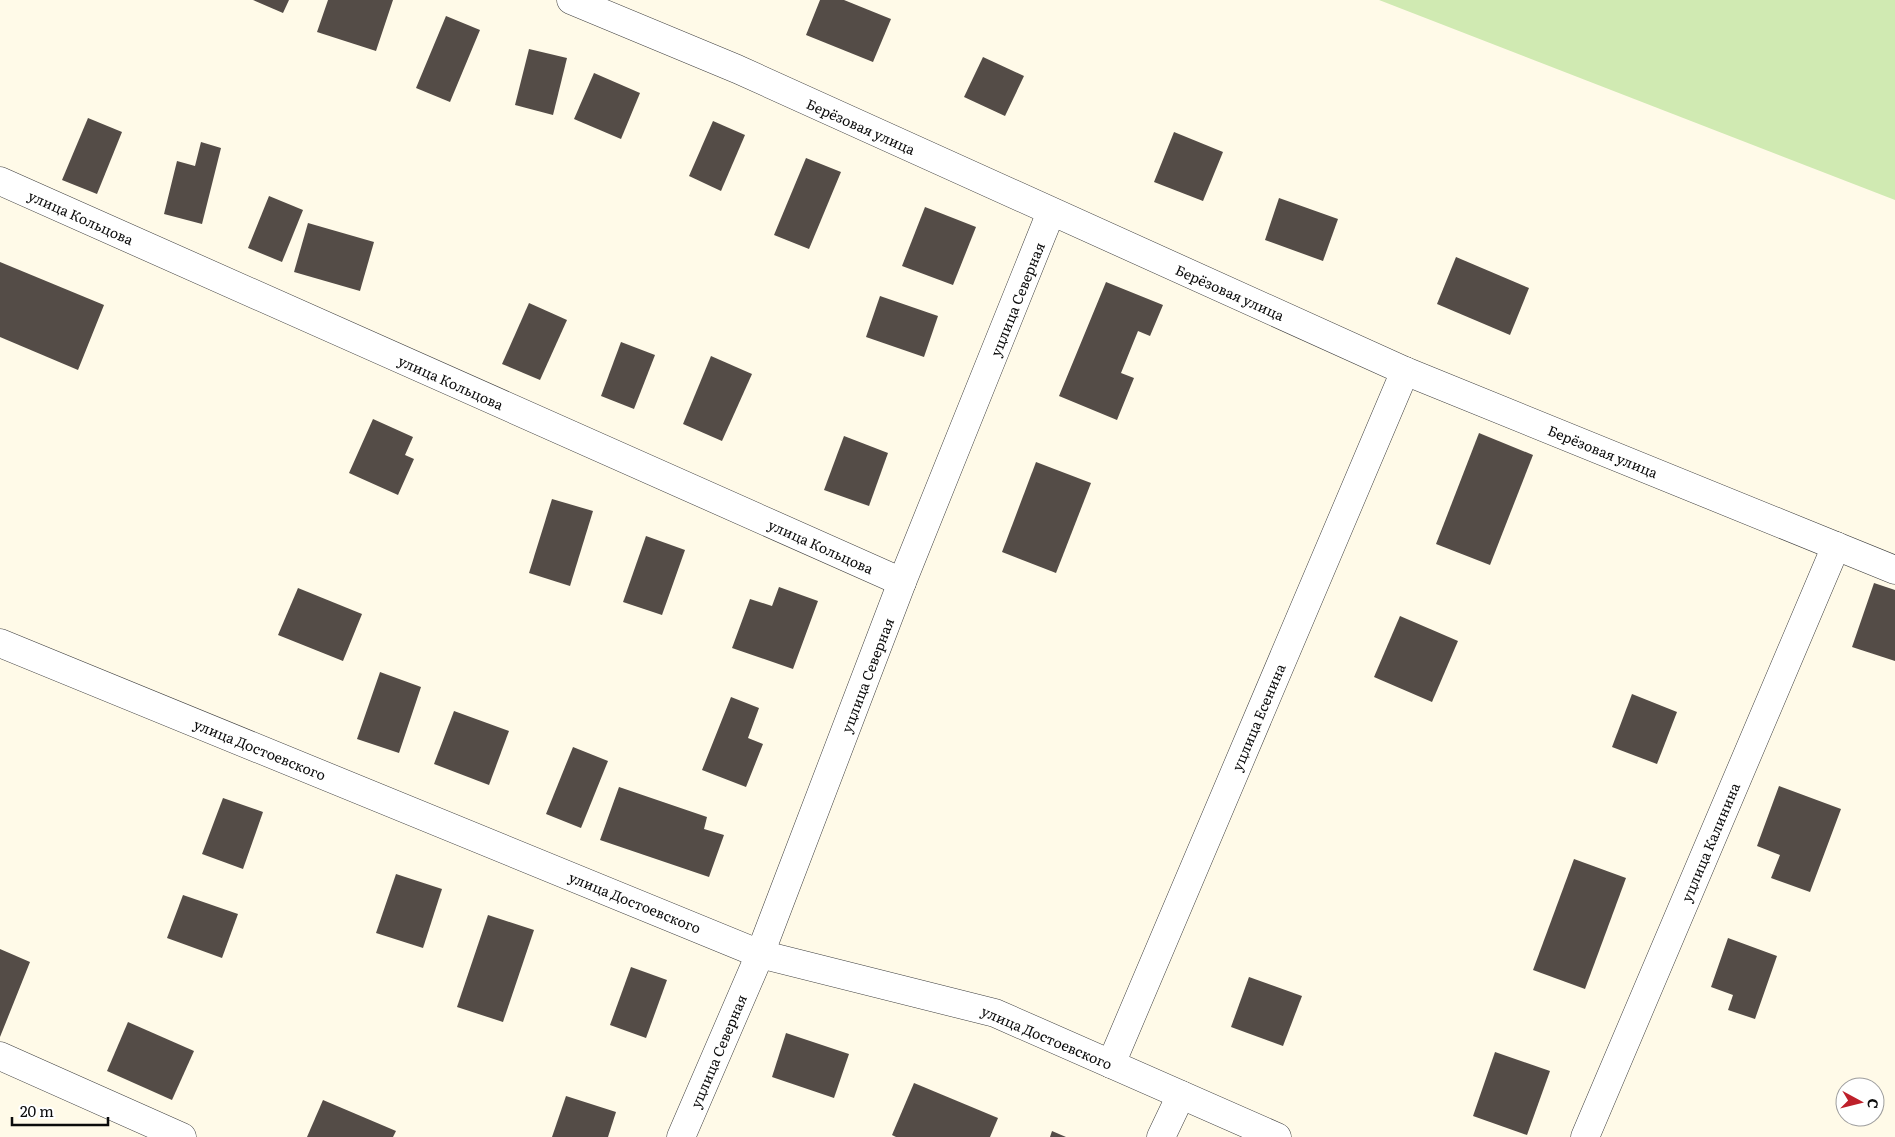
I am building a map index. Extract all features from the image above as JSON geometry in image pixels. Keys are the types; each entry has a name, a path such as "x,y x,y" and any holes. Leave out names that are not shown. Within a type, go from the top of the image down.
{"street":[{"name":"Берёзовая улица","path":"572,0 737,69 1405,371 1895,570"},
{"name":"улица Кольцова","path":"0,181 902,582"},
{"name":"уцлица Северная","path":"682,1137 760,954 902,582 1051,212"},
{"name":"уцлица Есенина","path":"1111,1064 1405,371"},
{"name":"уцлица Калинина","path":"1585,1137 1836,546"},
{"name":"улица Достоевского","path":"0,643 760,954 995,1013 1276,1137"},
{"path":"0,1056 182,1137"},
{"path":"1162,1137 1181,1095"}],"green space":[{"path":"1379,0 1895,0 1895,200"}],"building":[{"path":"253,0 289,0 283,13"},
{"path":"328,0 393,0 376,51 317,32"},
{"path":"820,0 844,0 891,19 873,62 806,35"},
{"path":"446,16 480,30 450,102 416,88"},
{"path":"529,49 567,58 553,115 515,105"},
{"path":"983,57 1024,76 1005,116 964,97"},
{"path":"594,73 640,93 621,139 574,119"},
{"path":"88,118 122,132 97,194 62,180"},
{"path":"713,121 745,135 721,191 689,176"},
{"path":"1174,132 1223,152 1203,201 1154,182"},
{"path":"201,142 221,148 202,224 164,214 177,161 195,166"},
{"path":"806,158 841,172 809,249 774,235"},
{"path":"269,196 303,210 282,262 248,248"},
{"path":"1279,198 1338,219 1323,261 1265,240"},
{"path":"925,207 976,227 953,285 902,266"},
{"path":"308,223 374,242 360,291 294,272"},
{"path":"1456,257 1529,288 1510,335 1437,304"},
{"path":"0,262 104,305 78,370 0,337"},
{"path":"1106,282 1163,305 1150,336 1138,331 1121,373 1134,378 1117,420 1059,396"},
{"path":"880,296 938,316 924,357 866,337"},
{"path":"529,303 567,320 540,380 502,364"},
{"path":"621,342 655,355 634,409 601,396"},
{"path":"711,356 752,374 722,441 683,424"},
{"path":"373,419 413,437 405,455 414,459 398,495 349,473"},
{"path":"1479,433 1533,455 1490,565 1436,544"},
{"path":"844,436 888,453 869,506 824,490"},
{"path":"1036,462 1091,483 1056,573 1002,552"},
{"path":"552,499 593,511 570,586 529,573"},
{"path":"646,536 685,550 662,615 623,602"},
{"path":"1874,583 1895,590 1895,661 1852,647"},
{"path":"779,587 818,601 793,669 732,648 750,599 772,606"},
{"path":"298,588 362,614 343,661 278,635"},
{"path":"1400,616 1458,641 1432,702 1374,677"},
{"path":"380,672 421,687 399,753 357,739"},
{"path":"1632,694 1677,712 1657,764 1612,747"},
{"path":"731,697 759,708 748,738 763,744 746,787 702,770"},
{"path":"454,711 509,731 489,785 434,764"},
{"path":"573,747 608,761 581,828 546,814"},
{"path":"1779,786 1841,809 1810,892 1771,878 1780,855 1757,846"},
{"path":"619,787 707,817 704,829 724,835 709,877 600,840"},
{"path":"223,798 263,812 243,869 202,854"},
{"path":"1574,859 1626,878 1585,989 1533,970"},
{"path":"396,874 442,889 423,948 376,933"},
{"path":"183,895 238,914 222,958 167,938"},
{"path":"488,915 534,930 503,1022 457,1007"},
{"path":"1728,938 1777,956 1755,1019 1728,1010 1733,995 1711,987"},
{"path":"0,949 30,962 0,1037"},
{"path":"631,967 667,980 646,1038 610,1025"},
{"path":"1249,977 1302,996 1283,1046 1231,1027"},
{"path":"128,1022 194,1051 172,1100 107,1071"},
{"path":"786,1033 849,1054 834,1098 772,1077"},
{"path":"1495,1052 1550,1071 1527,1135 1473,1116"},
{"path":"914,1083 998,1118 990,1137 896,1137 892,1135"},
{"path":"566,1096 616,1112 608,1137 552,1137"},
{"path":"323,1100 396,1131 393,1137 307,1137"},
{"path":"1052,1131 1066,1137 1050,1137"}]}
